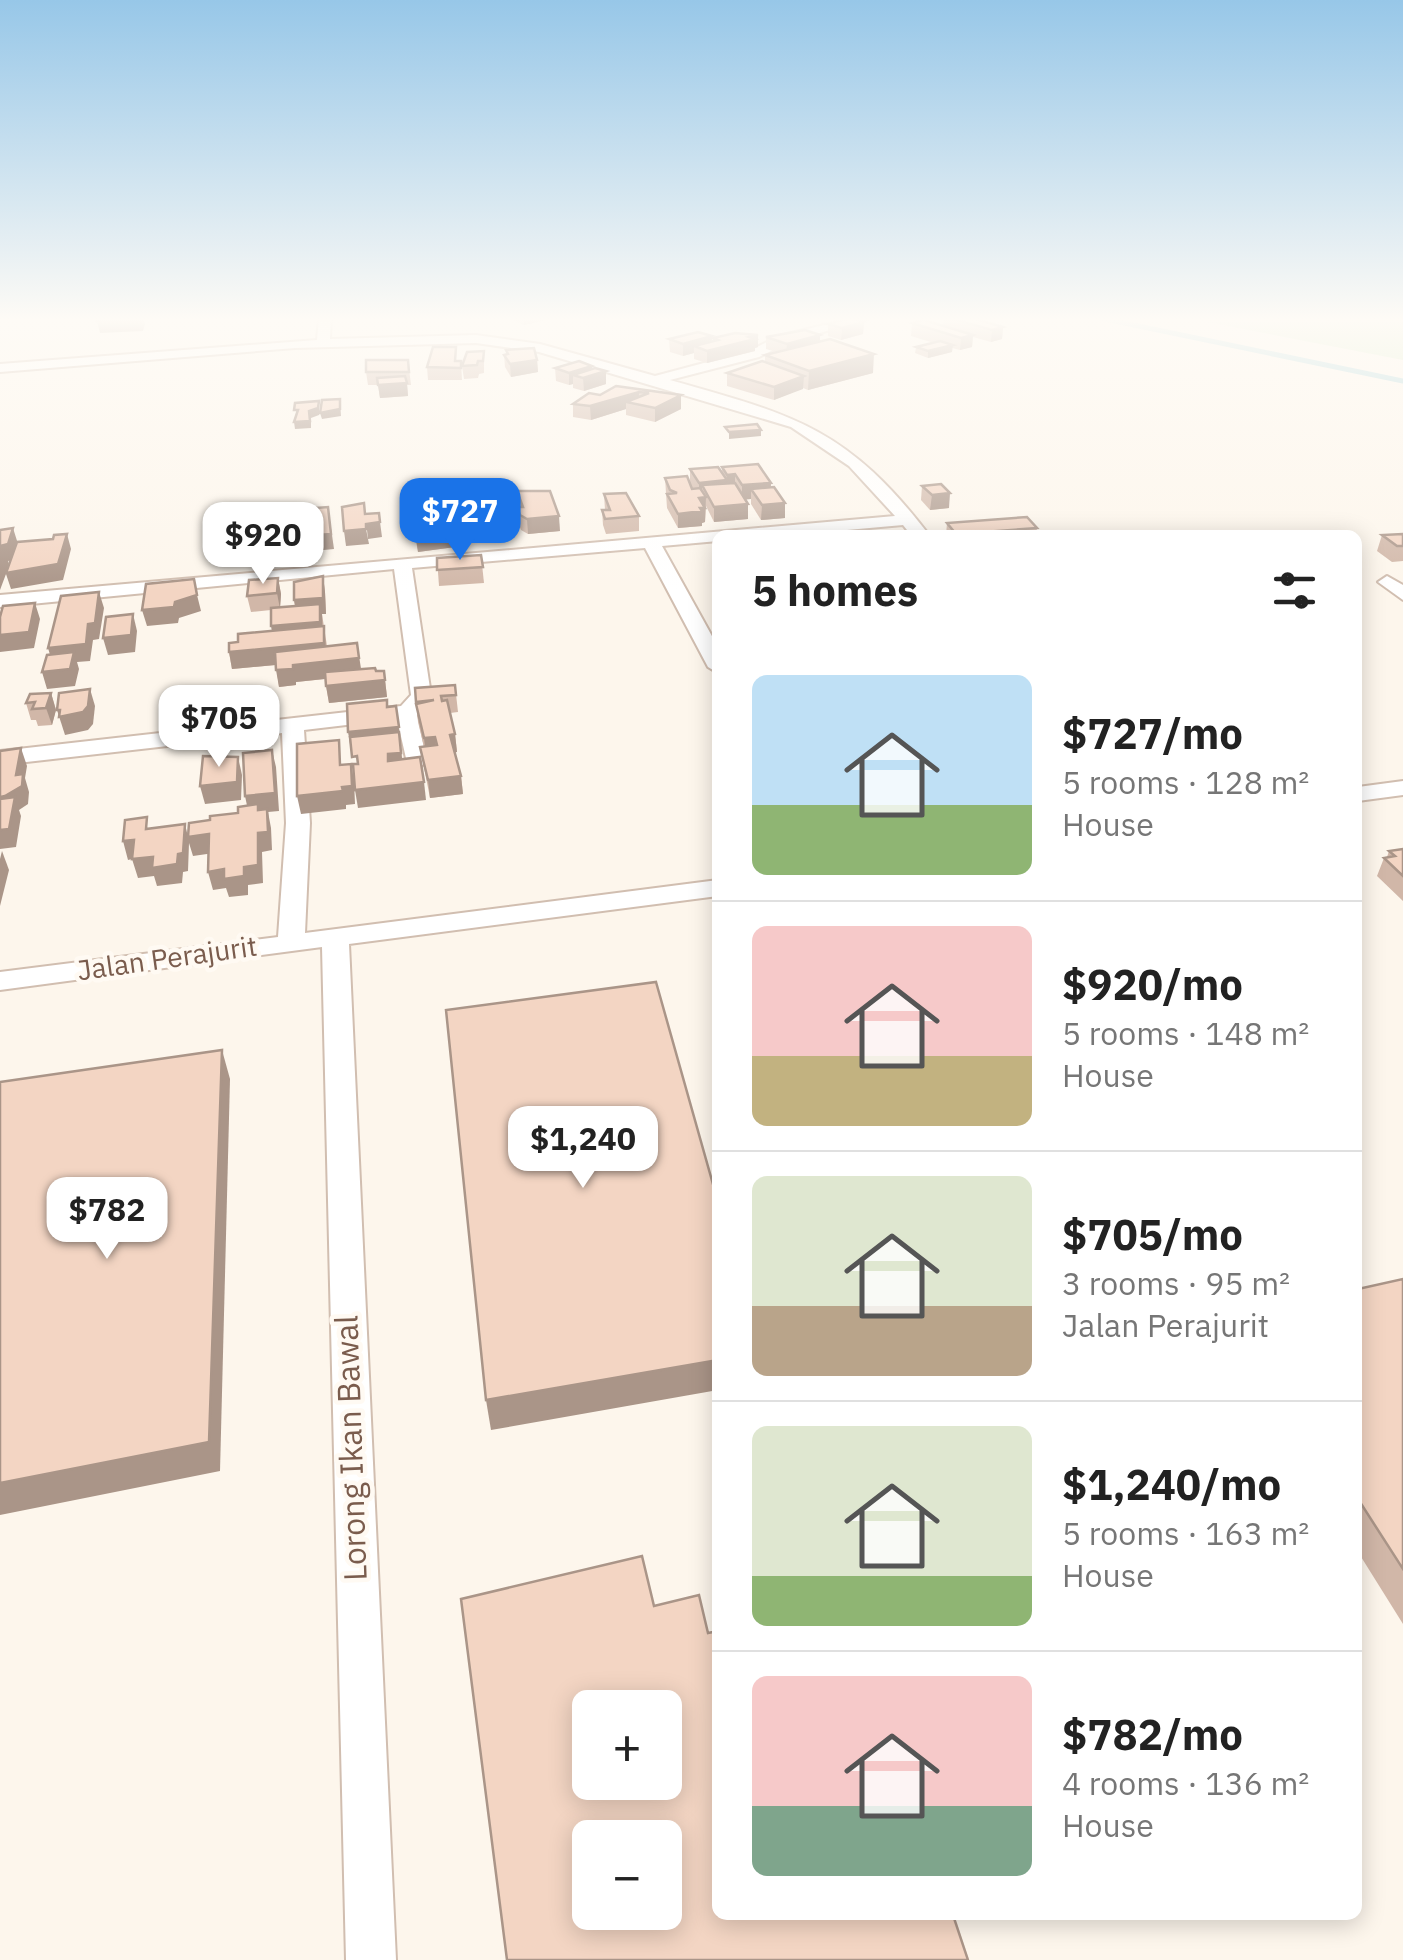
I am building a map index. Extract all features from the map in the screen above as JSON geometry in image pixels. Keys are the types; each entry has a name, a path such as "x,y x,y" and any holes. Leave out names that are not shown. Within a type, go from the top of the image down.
{"street":[{"path":"758,409 826,438 863,467 913,527"},
{"path":"852,530 913,527"},
{"path":"0,601 712,537"},
{"path":"650,540 712,655"},
{"path":"0,758 406,712 416,707 421,696 402,564"},
{"path":"406,712 416,762"},
{"path":"291,941 298,822 293,726"},
{"path":"1362,793 1403,788"},
{"name":"Jalan Perajurit","path":"0,981 712,889"},
{"name":"Lorong Ikan Bawal","path":"335,936 371,1960"}],"building":[{"path":"314,409 309,411 310,421 294,422 298,410 294,410"},
{"path":"757,424 761,430 729,432 725,427"},
{"path":"758,464 771,483 742,485 735,474 727,475 722,467"},
{"path":"718,467 727,480 699,483 690,469"},
{"path":"687,476 692,489 700,488 706,497 699,498 705,508 678,514 667,494 677,493 670,490 665,478"},
{"path":"735,483 748,504 714,507 702,485"},
{"path":"941,484 950,493 932,495 922,486"},
{"path":"774,487 785,503 762,505 751,489"},
{"path":"477,488 483,511 476,514 459,515 452,502 432,504 430,492"},
{"path":"517,491 550,491 559,516 527,519 520,515 517,507 523,507"},
{"path":"626,493 639,516 605,519 602,510 610,510 604,494"},
{"path":"364,503 365,514 379,513 380,522 366,524 366,529 344,531 342,507"},
{"path":"446,506 451,512 453,532 416,537 410,509"},
{"path":"328,507 331,534 290,537 289,510"},
{"path":"251,516 250,542 225,544 227,518"},
{"path":"1027,517 1037,528 953,530 947,523"},
{"path":"13,528 8,544 0,546 0,530"},
{"path":"67,534 58,564 6,573 17,542"},
{"path":"1403,534 1403,546 1382,535"},
{"path":"481,555 483,567 437,570 437,558"},
{"path":"323,576 323,598 294,600 294,582"},
{"path":"278,578 277,593 247,596 249,580"},
{"path":"194,579 197,595 175,602 174,607 142,610 146,584"},
{"path":"99,592 95,623 88,624 86,644 48,648 61,596"},
{"path":"35,603 29,632 0,635 3,606"},
{"path":"320,604 320,622 271,626 271,608"},
{"path":"133,614 131,635 103,638 106,617"},
{"path":"324,626 324,643 229,652 229,643 238,642 238,634"},
{"path":"357,643 359,658 276,670 275,652"},
{"path":"74,652 70,669 42,672 47,655"},
{"path":"375,668 384,671 385,680 326,686 325,672"},
{"path":"455,685 456,695 441,696 442,701 447,700 455,734 450,735 461,776 428,780 420,747 437,745 435,737 424,738 416,704 434,700 416,702 415,688"},
{"path":"90,689 88,706 83,712 59,717 59,693"},
{"path":"51,693 46,708 32,709 35,702 26,703 30,694"},
{"path":"387,700 387,707 396,706 399,727 348,732 347,704"},
{"path":"399,732 401,753 388,754 388,761 420,757 424,782 355,790 353,764 358,764 357,756 352,757 350,737"},
{"path":"339,740 340,765 351,764 352,786 342,787 343,791 297,796 297,744"},
{"path":"21,748 16,775 23,774 22,786 0,797 0,751"},
{"path":"272,750 275,793 245,796 243,753"},
{"path":"203,756 238,757 237,782 200,786"},
{"path":"15,797 9,829 0,830 0,799"},
{"path":"258,804 258,810 267,809 268,832 258,833 258,865 244,867 244,876 224,879 224,869 208,872 209,834 188,837 189,823 238,813 238,807"},
{"path":"147,817 146,829 185,824 183,853 178,854 177,864 152,868 153,857 132,859 134,840 123,841 125,820"},
{"path":"1403,849 1403,876 1384,858 1395,856 1389,851"},
{"path":"656,982 712,1181 712,1361 486,1400 446,1010"},
{"path":"222,1050 209,1442 0,1483 0,1082"},
{"path":"1403,1279 1403,1569 1362,1505 1362,1288"},
{"path":"642,1556 654,1606 699,1595 708,1633 712,1632 712,1920 955,1920 968,1960 507,1960 461,1599"}]}
